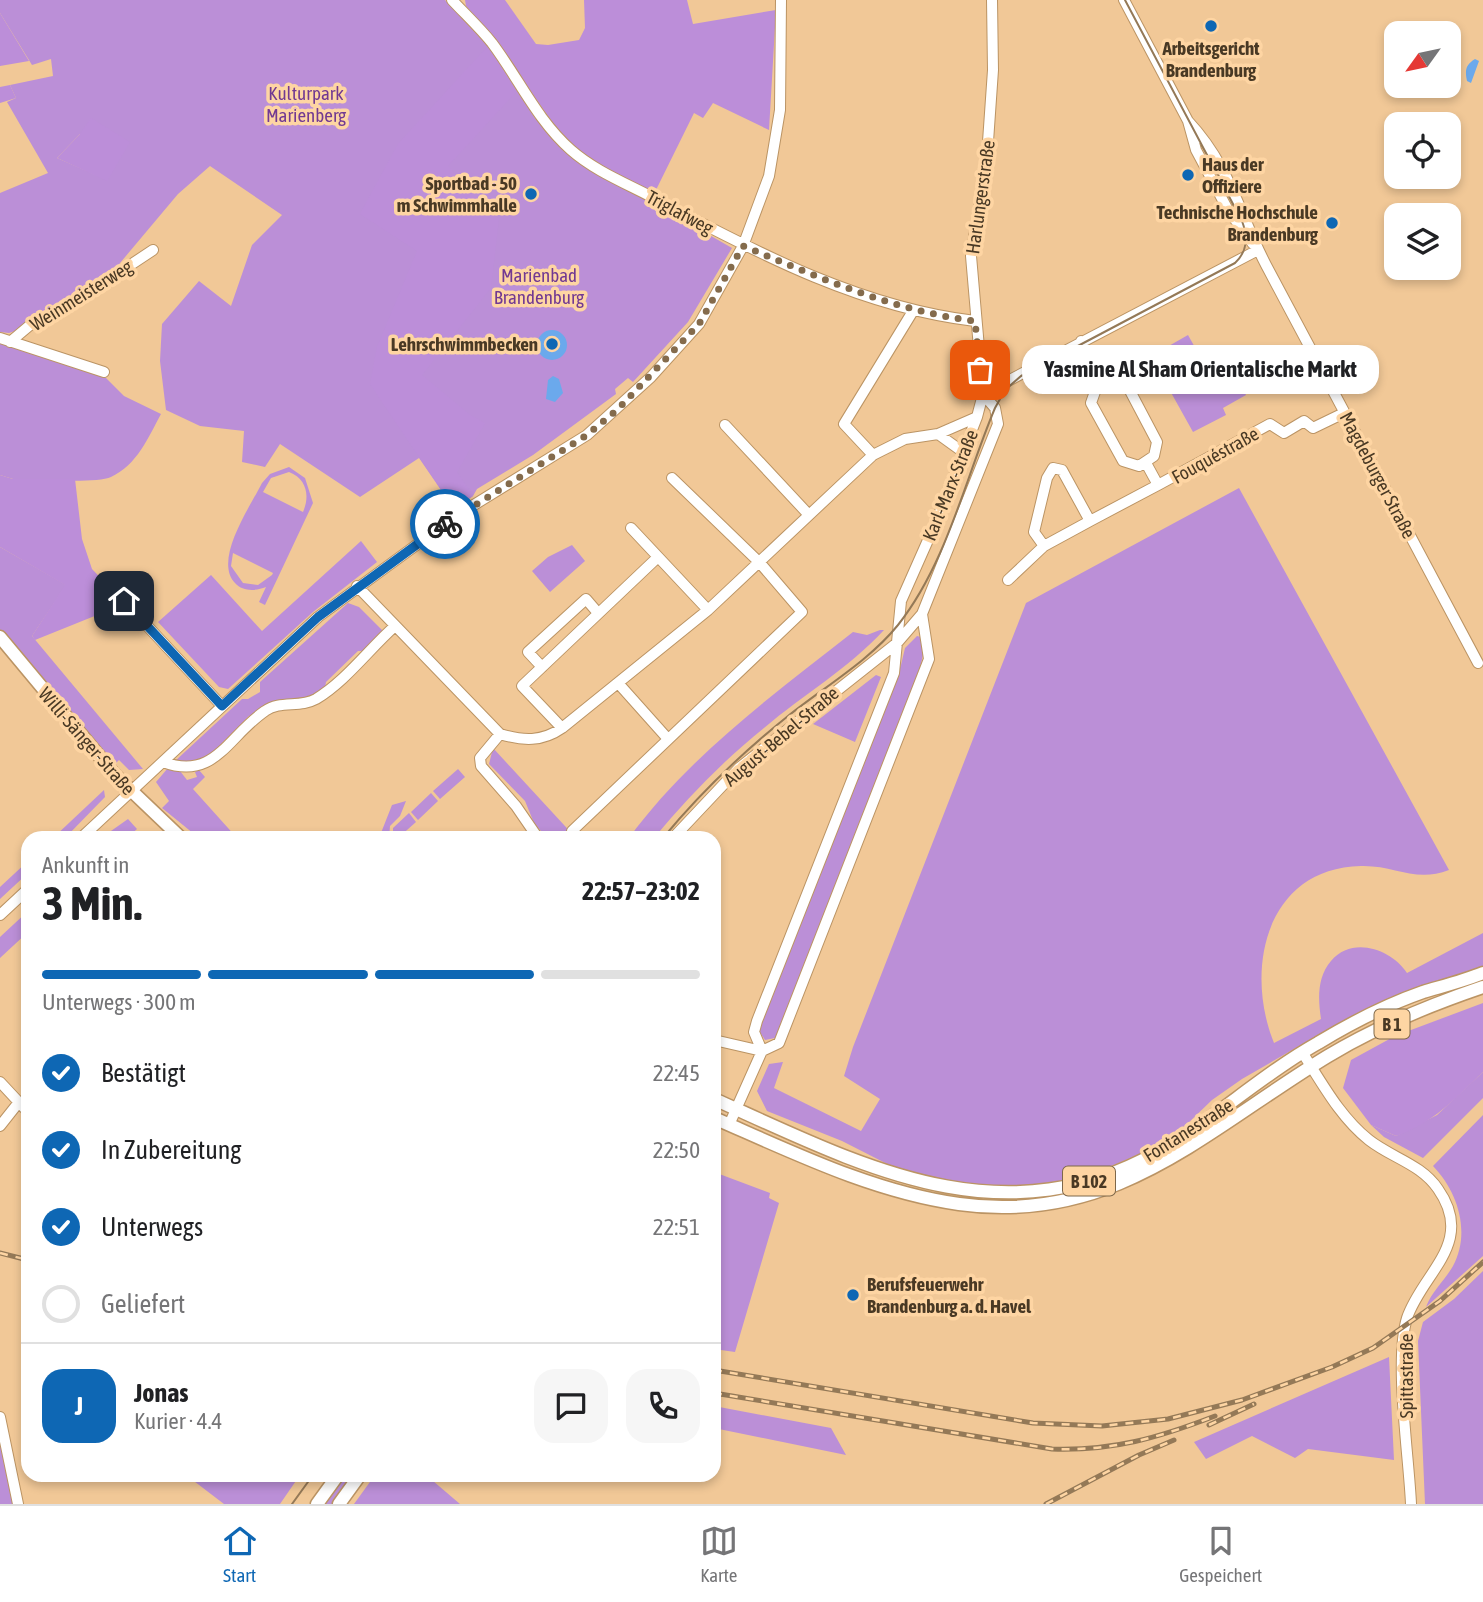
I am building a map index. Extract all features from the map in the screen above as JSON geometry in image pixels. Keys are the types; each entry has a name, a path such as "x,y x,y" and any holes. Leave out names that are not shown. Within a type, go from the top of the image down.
{"main road":[{"name":"Willi-Sänger-Straße","path":"0,637 76,732 131,792 173,831"},
{"name":"Fontanestraße","path":"721,1102 911,1180 977,1192 1030,1192 1088,1181 1145,1159 1218,1112 1302,1052 1392,1005 1483,973"},
{"name":"Fontanestraße","path":"721,1121 809,1159 919,1196 980,1206 1037,1205 1088,1195 1139,1176 1311,1067 1401,1019 1483,987"},
{"path":"317,1504 333,1482"},
{"path":"339,1504 355,1482"}],"street":[{"name":"Triglafweg","path":"452,0 491,42 539,114 573,151 601,170 743,246 850,290 913,311 975,321"},
{"path":"89,831 318,617 456,516 587,435 618,409 699,324 743,246 755,219 776,142 782,70 781,0"},
{"name":"Harlungerstraße","path":"983,394 971,256 987,156 993,70 992,0"},
{"name":"Magdeburger Straße","path":"1124,0 1188,121 1209,144 1241,203 1258,250 1478,663"},
{"name":"Weinmeisterweg","path":"5,340 85,295 153,250"},
{"path":"983,394 1258,250"},
{"path":"873,455 844,424 913,311"},
{"name":"Weinmeisterweg","path":"5,340 104,372"},
{"path":"1081,341 1090,359"},
{"name":"Fouquéstraße","path":"1100,377 1114,379 1128,387 1157,442 1154,456 1146,463 1130,466 1123,461 1091,403 1100,377"},
{"name":"Karl-Marx-Straße","path":"762,1051 754,1032 757,1021 894,673 901,601 977,417 983,394"},
{"name":"Karl-Marx-Straße","path":"897,643 922,614 998,424 995,408 983,394"},
{"name":"Fouquéstraße","path":"1008,580 1044,545 1270,424 1284,433 1304,421 1313,428 1344,413"},
{"path":"357,586 500,734 518,740 535,739 562,728 708,610 873,455 905,439 938,434 977,417"},
{"path":"725,425 809,515"},
{"path":"938,434 963,452"},
{"name":"Fouquéstraße","path":"1146,463 1158,485"},
{"path":"1044,545 1034,533 1047,478 1053,468 1062,470 1090,521"},
{"path":"572,831 800,617 802,612 760,563 672,478"},
{"path":"631,528 708,610"},
{"path":"562,728 522,686 659,557"},
{"path":"542,667 528,652 586,599 598,614"},
{"path":"124,601 222,706"},
{"path":"721,1042 762,1051 779,1043 929,659 922,614"},
{"path":"163,762 190,769 208,763 270,708 315,700 395,626"},
{"name":"August-Bebel-Straße","path":"680,831 739,768 897,643"},
{"path":"618,683 668,739"},
{"path":"500,734 480,758 481,766 516,806 533,831"},
{"path":"0,915 21,896"},
{"path":"729,1125 762,1051"},
{"name":"Spittastraße","path":"1302,1052 1343,1114 1363,1135 1416,1167 1431,1180 1446,1202 1450,1215 1449,1242 1445,1256 1414,1303 1405,1328 1405,1401 1411,1504"},
{"path":"0,1082 19,1102 0,1126"},
{"path":"0,1417 18,1504"}],"green space":[{"path":"0,0 445,0 488,46 535,118 570,155 732,248 688,322 633,382 628,378 615,389 616,394 533,455 477,489 473,496 454,509 419,458 360,497 280,444 265,467 242,462 244,431 200,426 166,410 160,361 162,324 199,281 231,306 252,245 282,215 210,166 178,194 115,269 85,292 21,329 9,333 0,332 0,193 48,173 7,102 16,98 10,85 53,76 51,59 32,65 0,13","holes":["80,134 107,180 57,158"]},
{"path":"1188,335 1206,367 1226,358 1246,395 1223,408 1226,415 1193,432 1154,362 1160,351"},
{"path":"0,341 104,376 124,396 161,414 135,458 120,472 103,479 13,479 0,475"},
{"path":"289,467 305,478 313,503 265,605 259,602 266,587 250,590 238,586 229,573 228,561 242,519 270,474","holes":["289,472 300,479 305,489 303,512 263,492 271,478","233,553 273,573 272,575 258,585 243,583 231,566"]},
{"path":"1239,488 1449,870 1426,875 1361,866 1329,871 1303,884 1284,903 1271,928 1263,955 1265,1014 1274,1043 1321,1019 1319,996 1323,974 1331,961 1350,949 1361,947 1382,952 1407,973 1483,933 1483,966 1375,1005 1327,1030 1242,1079 1212,1100 1182,1129 1152,1149 1085,1177 1026,1186 954,1184 901,1171 842,1141 767,1111 757,1091 769,1064 783,1062 774,1088 861,1131 880,1099 844,1076 1026,603"},
{"path":"572,545 585,561 550,592 532,571 548,557"},
{"path":"0,547 66,585 32,636 143,769 129,770 119,760 116,763 75,721 0,630"},
{"path":"348,603 359,607 384,632 364,651 358,651 326,682 325,688 315,696 249,716 202,763 174,762 242,699 248,699 260,692 260,682"},
{"path":"884,630 856,657 734,753 692,794 660,831 635,831 705,753 763,703 853,632 867,635"},
{"path":"917,636 921,637 924,650 919,673 778,1033 775,1038 765,1040 759,1031 760,1025 901,665 905,648"},
{"path":"876,675 881,677 855,742 813,724"},
{"path":"493,748 570,831 541,831 534,823 525,801 489,764"},
{"path":"168,768 180,771 187,780 197,777 195,772 199,770 205,777 193,789 231,831 190,831 162,808 169,801 156,782"},
{"path":"458,769 465,777 440,799 433,791"},
{"path":"104,790 105,797 72,831 60,831"},
{"path":"431,793 438,801 418,820 411,812"},
{"path":"406,801 390,831 382,831 392,805"},
{"path":"409,813 416,822 406,831 393,831"},
{"path":"128,819 137,829 135,831 111,831"},
{"path":"21,868 21,880 0,899 0,887"},
{"path":"21,918 21,938 0,958 0,937"},
{"path":"1483,1072 1483,1098 1423,1158 1384,1137 1371,1125 1396,1136 1437,1115"},
{"path":"1483,1115 1483,1256 1426,1307 1453,1266 1461,1240 1455,1200 1442,1176 1433,1166"},
{"path":"721,1175 770,1193 769,1198 779,1203 735,1352 721,1350"},
{"path":"1483,1271 1483,1504 1425,1504 1418,1341 1423,1322 1454,1299"},
{"path":"1389,1357 1394,1460 1308,1449 1295,1458 1252,1436 1206,1459 1194,1442"},
{"path":"721,1407 831,1428 846,1455 721,1429"},
{"path":"0,1434 15,1504 0,1504"},
{"path":"195,1482 295,1482 280,1504 224,1504"},
{"path":"339,1482 347,1482 332,1504 325,1504"},
{"path":"370,1482 434,1482 460,1504 354,1504"}],"shaded area":[{"path":"465,0 505,0 536,44 548,45 579,40 585,28 584,0 687,0 693,24 776,10 769,130 713,103 703,118 694,113 654,194 603,167 574,147 557,129 494,39 466,6"},
{"path":"0,13 29,61 0,66"},
{"path":"488,46 517,91 448,166 499,219 491,288 422,375 470,415 485,423 457,472 473,496 454,509 370,384 377,347 417,251 360,214 398,144"},
{"path":"10,85 16,98 0,103 0,87"},
{"path":"91,118 130,142 107,181 57,158"},
{"path":"0,475 13,479 75,479 82,539 92,569 117,595 112,609 35,640 32,636 65,585 0,547"},
{"path":"361,541 377,562 313,612 228,689 219,687 158,622 211,575 262,631"},
{"path":"1483,1003 1483,1072 1443,1109 1409,1131 1396,1136 1371,1125 1343,1088 1351,1060 1395,1036"}],"water":[{"path":"1475,59 1479,61 1471,83 1467,81 1466,71"},
{"name":"Lehrschwimmbecken","path":"552,330 563,334 567,345 563,356 552,360 541,356 537,345 541,334"},
{"path":"553,376 559,379 563,393 555,402 546,399 548,380"}],"tunnel":[{"path":"1090,359 1098,373"}],"tram line":[{"path":"669,831 738,759 788,716 860,662 898,625 930,575 954,520 984,435 1005,390 1021,376 1235,263 1245,249 1246,238 1242,221 1125,0"},
{"path":"292,1504 308,1482"}],"railway":[{"path":"0,1253 21,1258"},
{"path":"721,1371 1033,1423 1102,1426 1168,1419 1242,1400 1332,1367 1373,1348 1440,1301 1483,1262"},
{"path":"721,1394 1052,1449 1095,1448 1135,1442 1215,1416"},
{"path":"1209,1425 1254,1404"},
{"path":"1046,1504 1139,1455 1174,1440"}],"way so far":[{"path":"445,524 587,435 618,409 699,324 743,246 850,290 913,311 975,321 980,370"}],"place":[{"name":"Arbeitsgericht Brandenburg","path":"1211,26"},
{"name":"Haus der Offiziere","path":"1188,175"},
{"name":"Sportbad - 50 m Schwimmhalle","path":"531,194"},
{"name":"Technische Hochschule Brandenburg","path":"1332,223"},
{"name":"Lehrschwimmbecken","path":"552,344"},
{"name":"Yasmine Al Sham Orientalische Markt","path":"980,370"},
{"name":"Berufsfeuerwehr Brandenburg a. d. Havel","path":"853,1295"}],"route":[{"path":"124,601 222,706 318,617 395,558 445,524"}],"park label":[{"name":"Kulturpark Marienberg","path":"306,104"},
{"name":"Marienbad Brandenburg","path":"539,286"}]}
